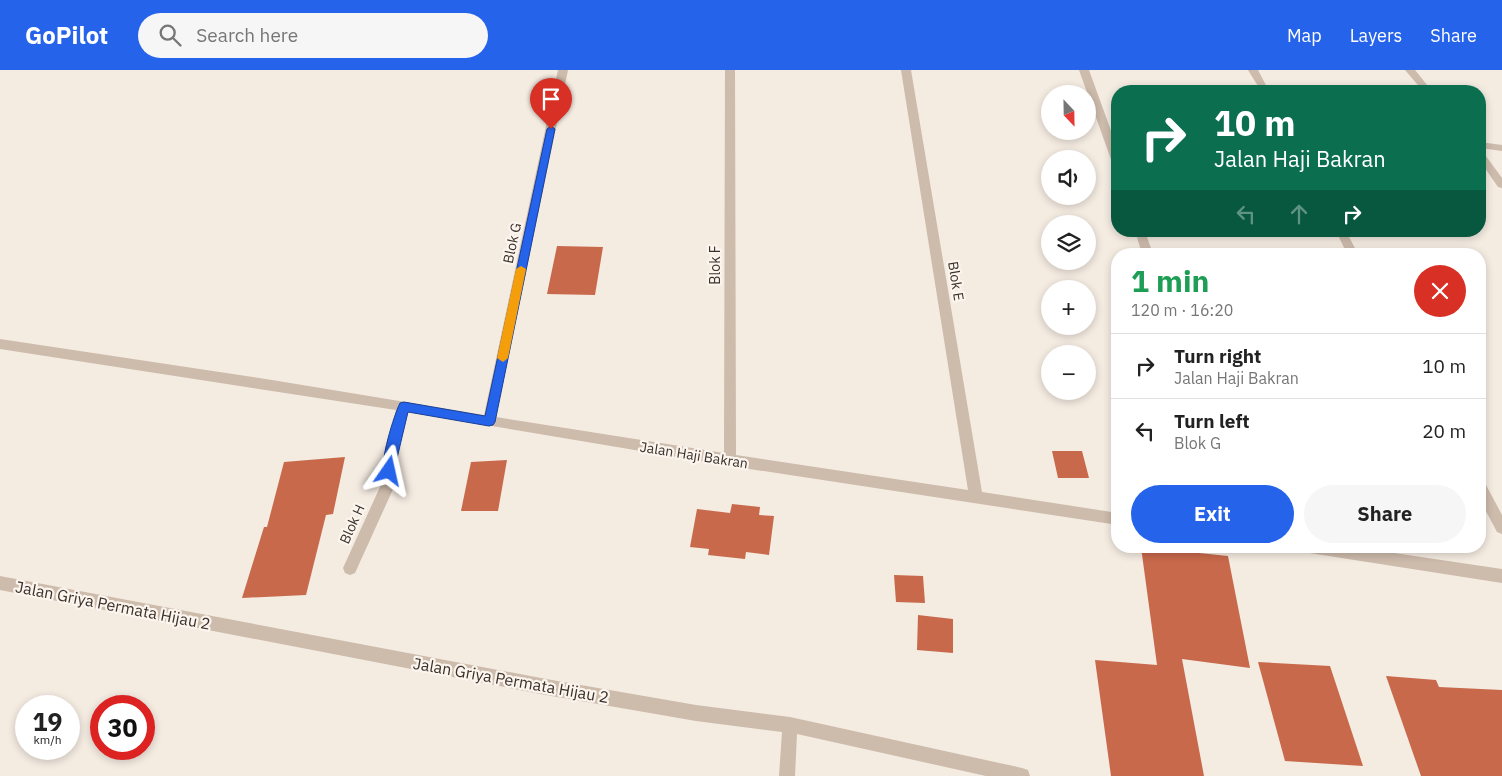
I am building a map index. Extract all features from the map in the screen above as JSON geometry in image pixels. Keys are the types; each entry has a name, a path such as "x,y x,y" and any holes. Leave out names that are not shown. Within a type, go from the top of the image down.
{"street":[{"name":"Blok G","path":"489,422 564,70"},
{"name":"Blok F","path":"730,70 730,460"},
{"name":"Blok E","path":"906,70 976,498"},
{"path":"1084,70 1111,146"},
{"path":"1253,70 1262,85"},
{"path":"1410,70 1423,85"},
{"path":"1486,147 1502,148"},
{"path":"1486,162 1502,184"},
{"name":"Jalan Haji Bakran","path":"0,344 272,385 730,460 1111,518"},
{"name":"Blok H","path":"350,568 387,487 391,455 404,407"},
{"path":"1486,498 1502,528"},
{"path":"1349,553 1502,576"},
{"name":"Jalan Griya Permata Hijau 2","path":"0,584 546,687 696,713 790,725 1022,776"},
{"path":"787,776 790,725"}],"building":[{"path":"557,246 603,247 595,295 547,294"},
{"path":"1052,451 1082,451 1089,478 1058,478"},
{"path":"345,457 333,514 326,515 306,595 242,598 264,527 267,527 284,462"},
{"path":"507,460 498,511 461,511 471,462"},
{"path":"732,504 760,507 759,515 774,516 769,555 746,552 745,559 708,555 709,549 690,547 697,509 730,513"},
{"path":"1142,553 1199,553 1228,556 1250,668 1182,659 1204,776 1111,776 1095,660 1157,665"},
{"path":"894,575 923,576 925,603 896,602"},
{"path":"918,615 953,619 953,653 917,650"},
{"path":"1258,662 1330,666 1363,766 1285,761"},
{"path":"1386,676 1436,680 1439,687 1502,690 1502,776 1421,776"}],"slow traffic":[{"path":"503,358 521,269"}],"route":[{"path":"389,471 391,455 404,407 489,422 551,129"}]}
